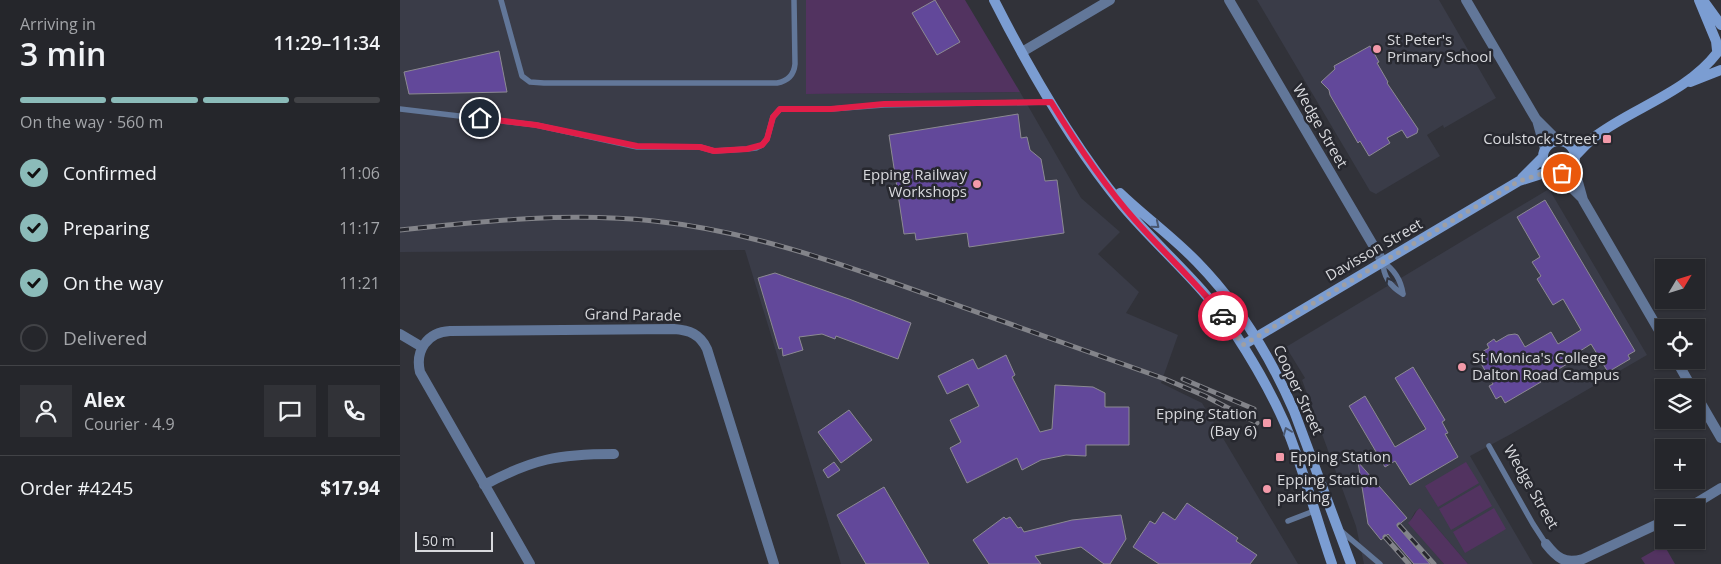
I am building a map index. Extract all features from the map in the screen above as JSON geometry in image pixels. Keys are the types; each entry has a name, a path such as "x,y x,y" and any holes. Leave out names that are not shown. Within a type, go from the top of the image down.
{"main road":[{"name":"Cooper Street","path":"989,0 1007,26"},
{"name":"Cooper Street","path":"994,0 1051,102 1094,168 1136,221 1207,296 1243,345 1266,385 1285,425 1332,564"},
{"path":"1699,0 1716,41 1721,65"},
{"path":"1703,0 1721,26"},
{"path":"1596,135 1566,171 1554,172 1544,162 1544,153 1553,142 1563,143 1596,135 1680,86 1706,65 1718,49"},
{"path":"1680,86 1721,70"},
{"path":"1563,143 1574,152 1574,160"},
{"name":"Davisson Street","path":"1519,181 1544,153"},
{"name":"Cooper Street","path":"1094,168 1133,206 1196,261 1229,300 1256,337 1283,386 1294,411 1351,564"},
{"name":"Davisson Street","path":"1243,345 1519,181 1554,172"}],"street":[{"path":"1022,52 1110,0"},
{"path":"1466,0 1536,120 1544,153"},
{"name":"Wedge Street","path":"1230,2 1383,262"},
{"path":"1536,120 1563,143"},
{"path":"1574,160 1583,200"},
{"path":"1554,172 1583,200 1655,324"},
{"name":"Grand Parade","path":"422,347 433,336 443,331 684,329 692,332 702,340 707,349 774,564"},
{"path":"400,334 422,347 418,357 420,372 530,564"},
{"path":"1705,410 1721,438"},
{"path":"484,485 509,472 544,459 580,454 614,454"},
{"path":"1703,499 1721,488"},
{"path":"1546,544 1560,558 1573,562 1655,526"}],"lane":[{"path":"501,0 522,76 530,82 544,84 777,83 784,81 794,71 795,64 794,0"},
{"path":"400,109 536,125 637,146 700,147 714,151 747,149 762,145 767,139 773,117 780,109 831,109 884,104 1051,102"},
{"path":"1383,262 1392,268 1402,284 1403,294 1393,288 1383,271 1383,262"},
{"name":"Wedge Street","path":"1489,446 1546,544"},
{"path":"1288,521 1314,511"},
{"path":"1339,528 1380,564"}],"shaded area":[{"path":"400,0 806,0 806,94 1020,92 1081,198 1120,232 1098,254 1139,292 1126,313 1178,335 1161,383 1202,403 1298,564 841,564 745,250 400,252"},
{"path":"806,0 965,0 1020,92 806,94"},
{"name":"St Peter's Primary School","path":"1257,0 1439,0 1496,98 1444,128 1443,125 1427,135 1440,156 1376,194 1370,191"},
{"name":"St Monica's College Dalton Road Campus","path":"1549,189 1647,355 1470,456 1533,564 1468,564 1420,508 1415,512 1409,523 1444,564 1364,564 1356,526 1302,380 1305,378 1286,347"},
{"path":"1466,462 1479,483 1438,507 1425,486"},
{"path":"1480,485 1492,506 1451,530 1439,509"},
{"path":"1420,508 1468,564 1444,564 1408,523"},
{"path":"1494,508 1506,529 1465,553 1453,532"},
{"path":"1657,549 1666,549 1675,564 1645,564 1641,558"}],"building":[{"path":"935,0 960,42 937,55 912,13"},
{"path":"1370,46 1387,83 1418,129 1417,133 1407,138 1402,130 1387,138 1390,143 1369,156 1360,141 1358,143 1330,95 1329,90 1321,82 1335,69 1334,66"},
{"path":"499,51 507,92 409,94 404,72"},
{"name":"Epping Railway Workshops","path":"1018,114 1021,138 1027,137 1030,150 1041,159 1045,181 1057,180 1064,233 969,247 967,233 916,240 915,233 904,234 889,135"},
{"path":"1545,200 1635,351 1628,355 1630,359 1608,372 1591,344 1577,353 1579,357 1505,403 1501,396 1496,399 1489,386 1493,384 1476,355 1489,348 1487,344 1494,339 1496,342 1508,335 1515,334 1518,335 1525,347 1551,332 1558,344 1581,330 1563,299 1553,305 1537,279 1541,276 1532,262 1540,257 1517,217"},
{"path":"775,273 911,323 898,359 836,336 835,339 822,334 799,337 803,350 783,356 782,348 779,349 758,278"},
{"path":"1006,355 1015,375 1012,377 1040,432 1052,429 1055,385 1093,387 1105,393 1105,407 1129,407 1129,445 1086,445 1086,456 1066,455 1041,460 1022,470 1017,458 967,483 950,448 961,442 950,420 979,406 968,384 947,394 938,376 973,359 978,369"},
{"path":"1413,367 1445,420 1442,422 1448,433 1445,434 1458,457 1410,485 1395,461 1385,467 1349,406 1365,396 1395,447 1426,429 1395,378"},
{"path":"849,410 872,440 841,463 818,432"},
{"path":"834,462 840,470 828,478 823,470"},
{"path":"1358,462 1407,518 1397,526 1430,564 1414,564 1388,534 1381,540 1368,524"},
{"path":"884,487 929,564 866,564 837,515"},
{"path":"1187,503 1238,538 1236,541 1257,555 1250,564 1159,564 1133,547 1150,521 1155,524 1163,512 1175,520"},
{"path":"1121,515 1126,539 1110,564 1104,564 1081,547 1035,556 1041,564 989,564 973,540 1004,517 1006,519 1010,517 1018,528 1021,527 1024,532 1072,520"}],"railway":[{"path":"400,230 495,221 590,217 622,218 690,226 762,241 832,262 1165,379 1205,396 1257,423"},
{"path":"1183,379 1254,409"},
{"path":"1399,525 1434,564"},
{"path":"1385,537 1409,564"}],"way so far":[{"path":"1223,316 1243,345 1519,181 1551,171 1562,173"}],"place":[{"name":"St Peter's Primary School","path":"1377,49"},
{"name":"Coulstock Street","path":"1607,139"},
{"name":"Epping Railway Workshops","path":"977,184"},
{"name":"St Monica's College Dalton Road Campus","path":"1462,367"},
{"name":"Epping Station (Bay 6)","path":"1267,423"},
{"name":"Epping Station","path":"1280,457"},
{"name":"Epping Station parking","path":"1267,489"}],"route":[{"path":"480,118 536,125 637,146 660,148 700,147 714,151 759,147 767,139 773,117 780,109 831,109 884,104 1051,102 1073,138 1108,188 1136,221 1190,277 1223,316"}]}
